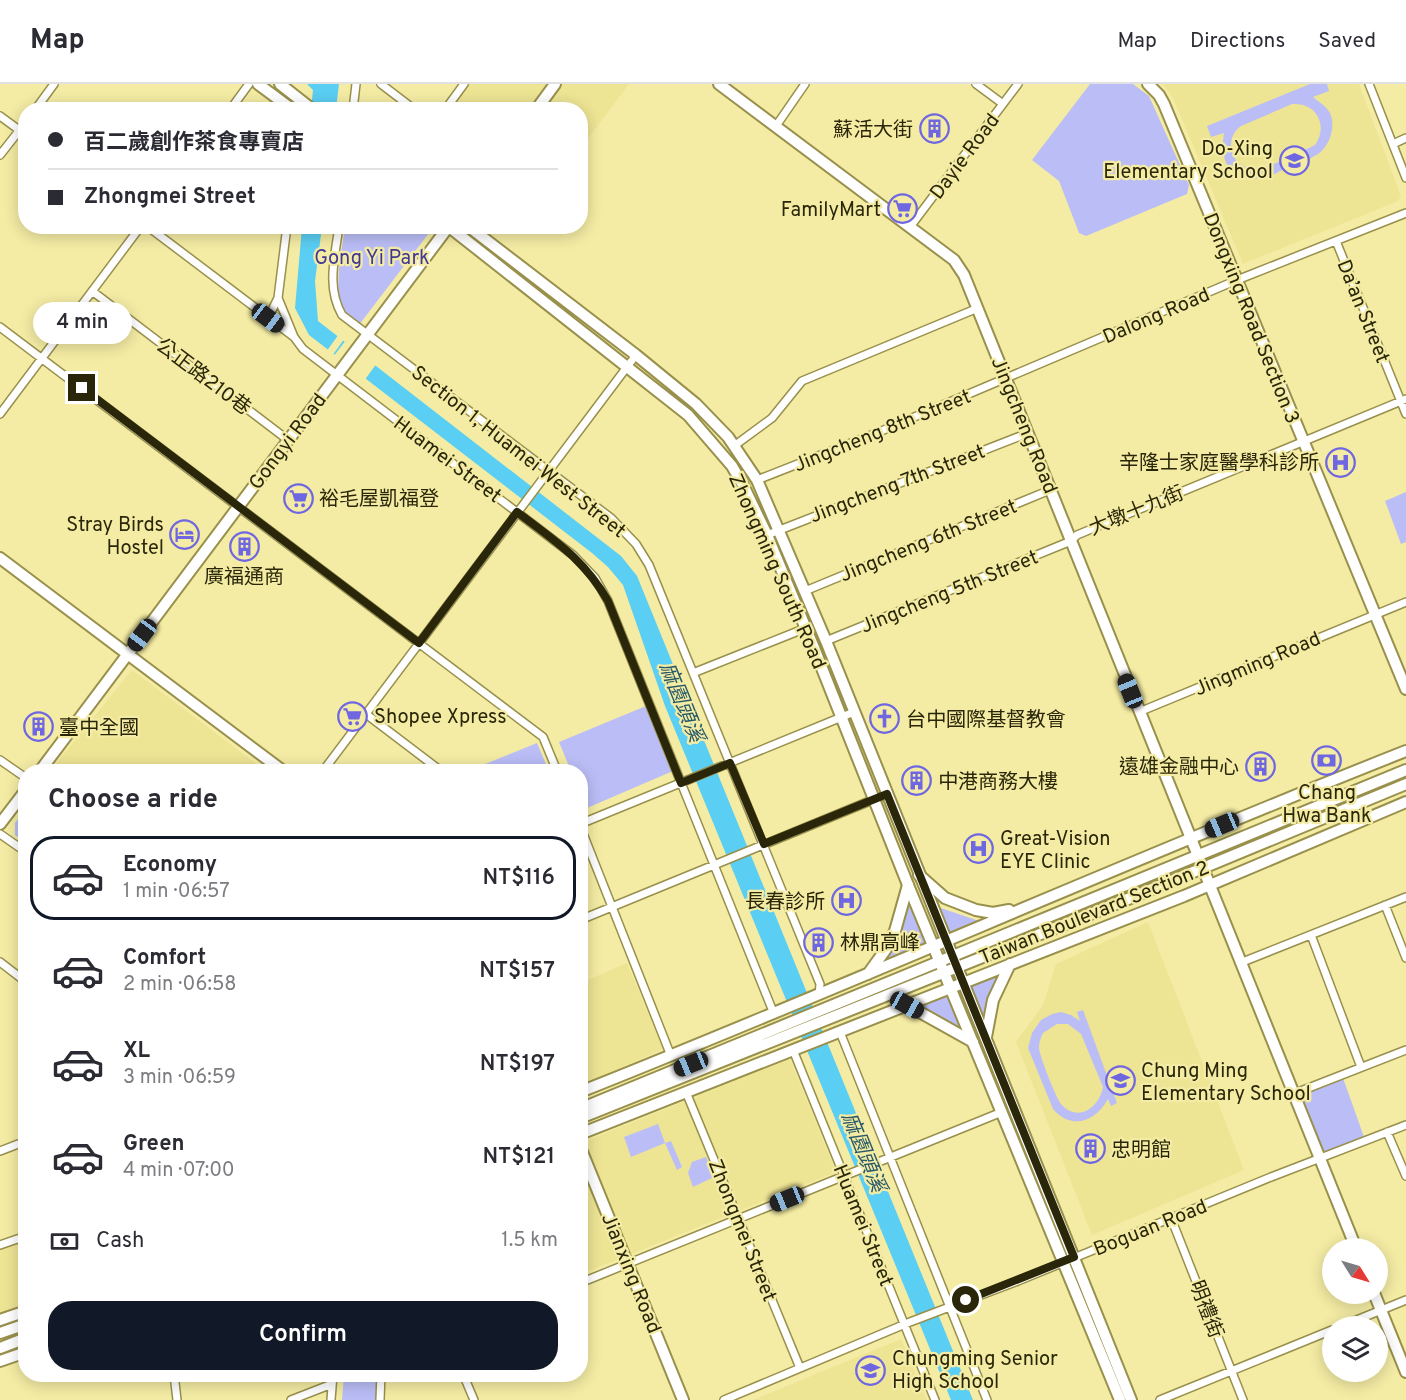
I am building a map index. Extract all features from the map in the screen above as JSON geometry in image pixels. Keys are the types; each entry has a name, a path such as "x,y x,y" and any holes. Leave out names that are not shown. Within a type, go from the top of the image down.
{"main road":[{"path":"258,84 282,102"},
{"path":"280,84 301,102"},
{"path":"542,102 555,84"},
{"name":"Jingcheng Road","path":"719,84 954,260 960,267 1352,1238"},
{"name":"Dongxing Road Section 3","path":"1148,84 1164,104 1406,689"},
{"name":"Gongyi Road","path":"45,764 443,234"},
{"name":"Zhongming South Road","path":"457,234 688,415 718,448 743,485 767,535 806,628 908,885 1002,1112 1069,1260"},
{"name":"Zhongming South Road","path":"478,234 696,404 734,446 757,480 826,641 956,962 1069,1260"},
{"path":"0,558 274,764"},
{"name":"Taiwan Boulevard Section 2","path":"588,1089 774,1014 947,940 1406,751"},
{"name":"Taiwan Boulevard Section 2","path":"1200,863 1406,770"},
{"name":"Taiwan Boulevard Section 2","path":"588,1115 783,1031 824,1008 956,962 1200,863 1406,784"},
{"path":"0,824 18,800"},
{"name":"Taiwan Boulevard Section 2","path":"588,1131 1209,885 1406,802"},
{"path":"919,874 945,898 976,910 993,913 1038,904"},
{"path":"866,976 886,949 895,931 908,885"},
{"path":"986,1037 993,1000 1010,964"},
{"name":"Taiwan Boulevard Section 2","path":"588,1106 783,1031 834,1016 943,967"},
{"path":"907,1005 973,1042"},
{"name":"Jianxing Road","path":"588,1166 683,1400"},
{"path":"1069,1260 1120,1400"},
{"path":"1069,1260 1131,1400"},
{"path":"1379,1304 1406,1372"},
{"path":"0,1320 18,1314"},
{"path":"0,1333 18,1326"},
{"path":"0,1348 18,1341"},
{"path":"0,1361 18,1355"}],"street":[{"path":"41,102 54,84"},
{"path":"236,102 249,84"},
{"path":"354,102 356,84"},
{"path":"381,84 405,102"},
{"path":"451,102 464,84"},
{"path":"776,126 805,84"},
{"path":"976,84 1003,104"},
{"name":"Dayie Road","path":"910,227 1018,84"},
{"path":"1369,84 1406,178"},
{"path":"0,116 18,130"},
{"path":"0,155 18,137"},
{"path":"1393,144 1406,138"},
{"name":"Dalong Road","path":"1006,378 1237,280 1406,213"},
{"path":"0,414 135,234"},
{"name":"Huamei Street","path":"158,234 294,337 303,349 338,373 518,511 573,555 595,578 608,601 684,781 774,1014"},
{"path":"268,318 278,298 286,234"},
{"name":"Section 1, Huamei West Street","path":"338,234 332,274 334,298 342,315 364,338 546,474 611,518 636,544 649,565 728,764 764,844 820,984 819,995"},
{"name":"Da’an Street","path":"1336,241 1403,400 1406,414"},
{"name":"公正路210巷","path":"92,291 288,440"},
{"path":"278,298 294,337"},
{"path":"734,446 772,418 802,381 978,308"},
{"path":"0,327 543,736 554,764"},
{"path":"328,764 636,355"},
{"name":"Jingcheng 8th Street","path":"757,480 879,432 1006,378"},
{"name":"大墩十九街","path":"1071,541 1077,535 1403,400"},
{"name":"Jingcheng 7th Street","path":"767,535 1028,432"},
{"name":"Jingcheng 6th Street","path":"805,591 1050,490"},
{"name":"Jingcheng 5th Street","path":"826,641 1071,541"},
{"name":"Jingming Road","path":"1139,712 1406,602"},
{"path":"693,673 806,628"},
{"path":"588,822 854,712"},
{"path":"366,714 432,764"},
{"path":"0,760 18,772"},
{"path":"588,917 887,794"},
{"path":"0,834 18,846"},
{"path":"588,846 671,1056"},
{"path":"1240,963 1406,897"},
{"path":"1385,905 1406,958"},
{"path":"1311,935 1361,1067"},
{"path":"0,962 18,976"},
{"path":"840,1032 987,1400"},
{"name":"Huamei Street","path":"793,1050 907,1323 935,1400"},
{"path":"1293,1094 1406,1050"},
{"name":"Zhongmei Street","path":"686,1092 800,1368"},
{"path":"588,1280 1002,1112"},
{"name":"Boguan Road","path":"907,1323 1406,1125"},
{"path":"1387,1132 1406,1176"},
{"path":"0,1151 18,1144"},
{"name":"明禮街","path":"1171,1218 1242,1400"},
{"path":"0,1245 18,1239"},
{"path":"1366,1316 1406,1300"},
{"path":"724,1400 907,1323"},
{"path":"1160,1400 1322,1334"},
{"path":"175,1382 177,1400"},
{"path":"380,1400 381,1382"},
{"path":"467,1382 474,1400"},
{"path":"291,1400 332,1384 331,1400"}],"shaded area":[{"path":"469,84 629,84 588,139 588,102 455,102"},
{"name":"Do-Xing Elementary School","path":"1163,84 1359,84 1401,196 1398,201 1243,264 1173,98"},
{"path":"132,670 257,764 56,764"},
{"name":"Chung Ming Elementary School","path":"1148,922 1244,1170 1092,1235 1016,1042 1043,1005 1056,964"},
{"path":"627,963 663,1049 588,1082 588,980"},
{"path":"790,1059 836,1172 588,1271 588,1140"},
{"path":"18,1243 18,1313 0,1321 0,1249"},
{"name":"Chungming Senior High School","path":"901,1339 927,1400 753,1400"}],"green space":[{"path":"1090,84 1133,84 1149,96 1189,185 1187,194 1086,236 1079,233 1059,181 1032,160"},
{"path":"1310,84 1327,84 1329,91 1313,97 1326,108 1332,118 1332,130 1326,146 1315,156 1270,176 1252,178 1242,177 1235,173 1225,161 1224,133 1211,137 1207,126","holes":["1292,104 1308,107 1318,116 1321,130 1315,145 1282,161 1257,168 1246,167 1237,162 1231,144 1232,137 1238,128"]},
{"name":"Gong Yi Park","path":"344,234 428,234 359,325 344,313 340,304 339,271"},
{"path":"1406,492 1406,542 1401,544 1385,501"},
{"path":"646,706 673,771 588,808 588,764 568,764 559,742"},
{"path":"537,743 546,764 485,764"},
{"path":"18,819 18,837 15,835 15,823"},
{"path":"908,893 930,945 873,970"},
{"path":"935,906 985,923 948,937"},
{"path":"1016,966 1000,993 987,1030 968,983"},
{"path":"949,993 968,1036 912,1005"},
{"path":"1083,1010 1117,1103 1111,1106 1108,1099 1103,1107 1090,1118 1076,1121 1060,1116 1053,1109 1028,1048 1032,1033 1041,1020 1061,1012 1080,1021 1077,1012","holes":["1057,1024 1068,1024 1081,1034 1103,1087 1101,1095 1092,1107 1081,1113 1068,1110 1061,1104 1039,1051 1043,1033"]},
{"path":"1343,1078 1364,1137 1322,1156 1298,1095"},
{"path":"658,1124 665,1143 631,1157 624,1137"},
{"path":"671,1141 682,1167 677,1170 665,1143"},
{"path":"706,1157 714,1177 693,1187 688,1173 692,1162"},
{"path":"343,1382 378,1382 377,1400 342,1400"}],"water":[{"path":"307,84 339,84 337,102 312,102 313,90"},
{"name":"麻園頭溪","path":"301,234 321,234 315,281 318,321 621,556 637,576 973,1400 951,1400 665,706 623,585 592,553 309,335 295,308"}],"pier":[{"path":"339,334 345,338 332,356 326,352"},
{"path":"346,340 377,363 364,381 333,357"}],"place":[{"name":"蘇活大街","path":"934,129"},
{"name":"Do-Xing Elementary School","path":"1294,160"},
{"name":"FamilyMart","path":"902,209"},
{"name":"辛隆士家庭醫學科診所","path":"1340,462"},
{"name":"裕毛屋凱福登","path":"298,498"},
{"name":"Stray Birds Hostel","path":"185,535"},
{"name":"廣福通商","path":"244,546"},
{"name":"Shopee Xpress","path":"353,716"},
{"name":"台中國際基督教會","path":"885,719"},
{"name":"臺中全國","path":"38,727"},
{"name":"Chang Hwa Bank","path":"1327,761"},
{"name":"遠雄金融中心","path":"1260,766"},
{"name":"中港商務大樓","path":"917,781"},
{"name":"Great-Vision EYE Clinic","path":"979,849"},
{"name":"長春診所","path":"846,901"},
{"name":"林鼎高峰","path":"819,942"},
{"name":"Chung Ming Elementary School","path":"1120,1081"},
{"name":"忠明館","path":"1090,1149"},
{"name":"Chungming Senior High School","path":"871,1370"}],"route":[{"path":"82,388 419,643 517,512 573,555 595,578 608,601 681,783 730,763 764,844 887,794 1074,1257 1064,1263 966,1300"}]}
